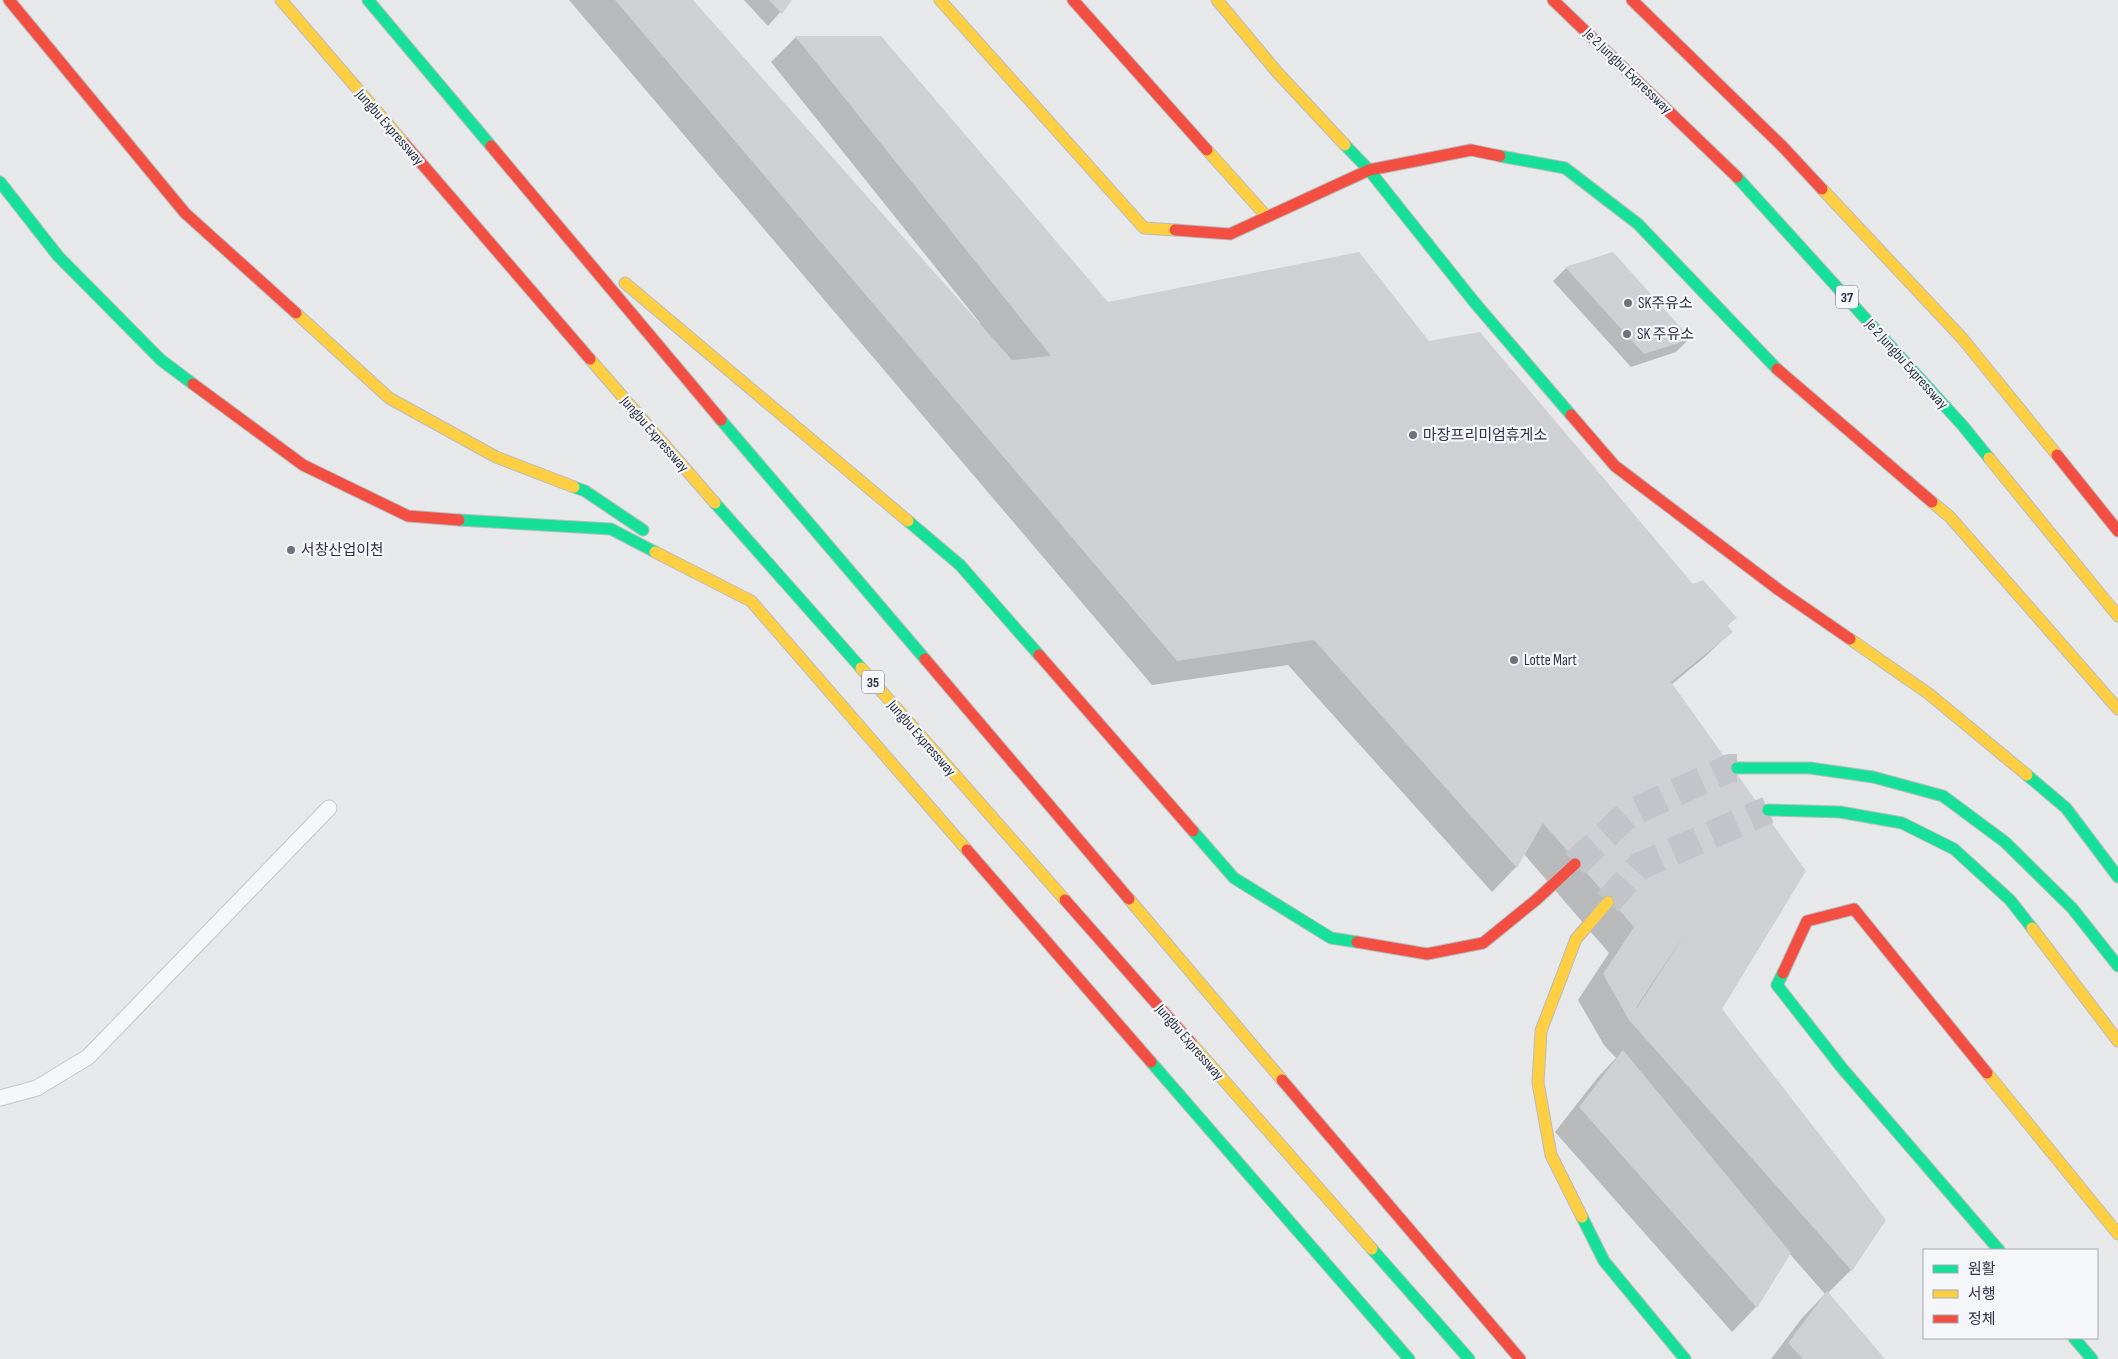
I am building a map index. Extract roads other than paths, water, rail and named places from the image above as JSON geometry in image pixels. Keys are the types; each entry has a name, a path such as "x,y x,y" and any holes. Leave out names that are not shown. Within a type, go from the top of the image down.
{"highway":[{"path":"9,0 185,213 389,398 496,456 585,491 733,591"},
{"name":"Jungbu Expressway","path":"281,0 699,485 1469,1359"},
{"path":"368,0 569,236 766,472 1520,1359"},
{"path":"940,0 1144,228 1230,234 1369,170 1471,150 1565,168 1638,224 1768,361 1860,442 1950,517 2118,708"},
{"path":"1073,0 1267,217"},
{"path":"1217,0 1277,72 1369,170 1475,303 1615,466 1779,590 1929,694 2066,808 2118,877"},
{"name":"Je 2 Jungbu Expressway","path":"1552,0 1748,187 1962,426 2118,616"},
{"path":"1632,0 1782,146 1962,338 2118,531"},
{"path":"0,182 58,256 161,360 303,465 408,516 493,523 612,529 751,600 1409,1359"},
{"path":"569,236 960,565 1234,878 1331,938 1427,954 1484,943 1536,900 1575,864"},
{"path":"1737,768 1810,768 1873,777 1943,796 2005,842 2072,908 2118,966"},
{"path":"1768,810 1840,812 1902,823 1954,849 2010,900 2118,1041"},
{"path":"1608,902 1576,939 1541,1031 1538,1083 1551,1155 1604,1261 1685,1359"},
{"path":"1997,1249 1842,1068 1778,985 1807,922 1854,909 2118,1234"},
{"path":"2075,1339 2092,1359"}],"lane":[{"path":"0,1098 37,1088 88,1057 329,808"}],"tunnel":[{"path":"1575,864 1628,814 1730,768 1737,768"},
{"path":"1608,902 1640,866 1768,810"}],"place":[{"name":"SK주유소","path":"1628,303"},
{"name":"SK 주유소","path":"1627,334"},
{"name":"마장프리미엄휴게소","path":"1413,435"},
{"name":"서창산업이천","path":"291,550"},
{"name":"Lotte Mart","path":"1514,660"}]}
